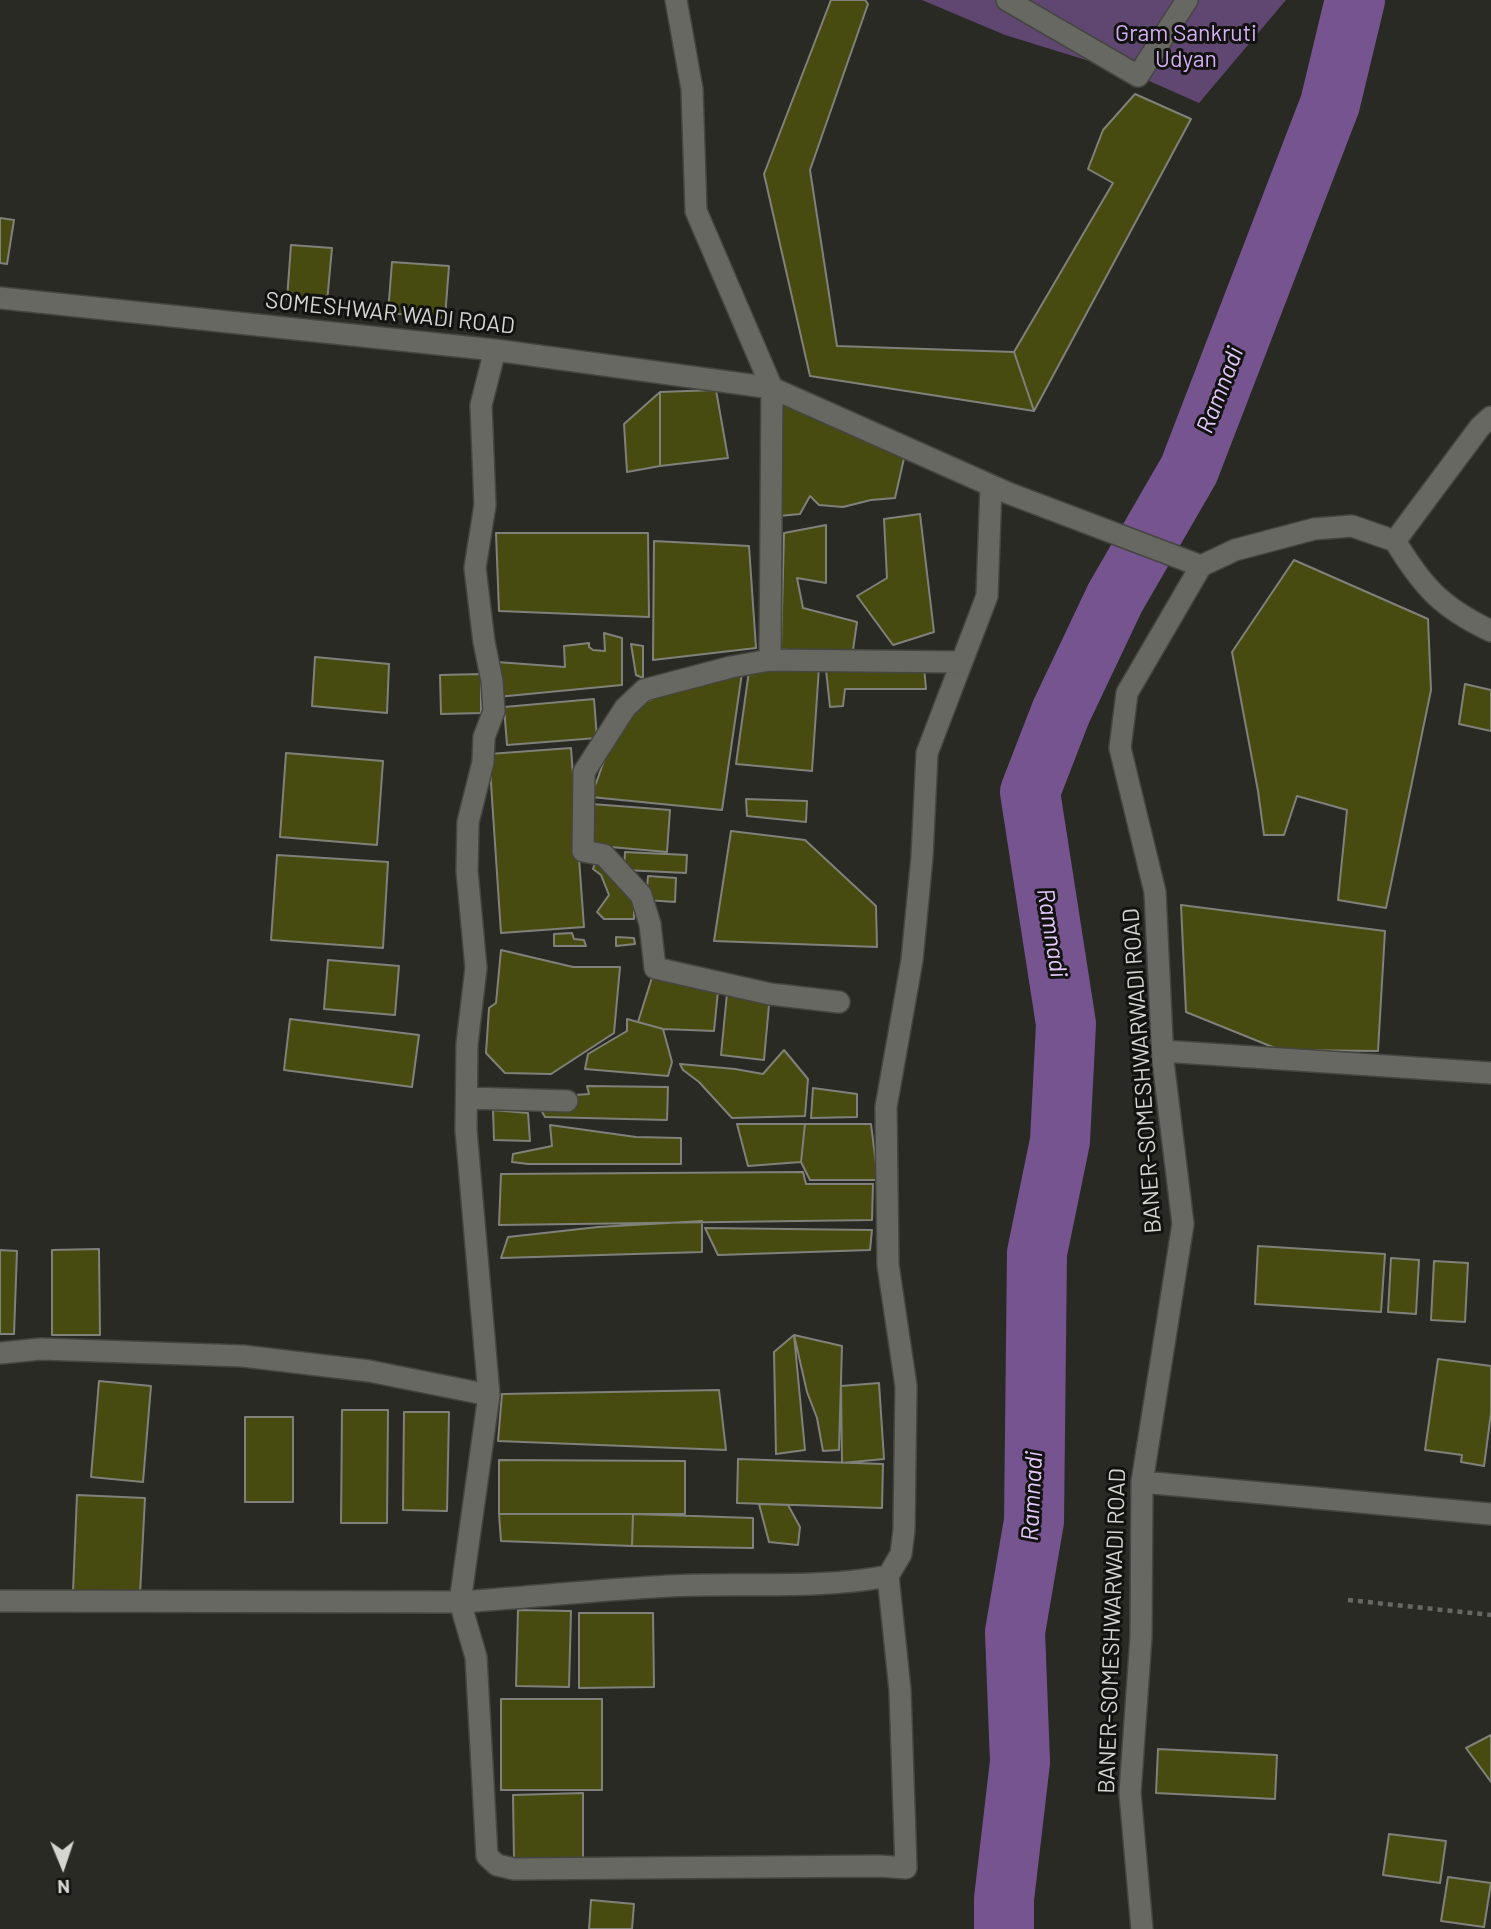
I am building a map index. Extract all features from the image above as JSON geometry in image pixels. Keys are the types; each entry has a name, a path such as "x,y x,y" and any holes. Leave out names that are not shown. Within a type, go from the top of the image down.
{"street":[{"path":"676,0 692,89 696,211 772,388 770,660"},
{"path":"1007,0 1138,76 1187,0"},
{"name":"SOMESHWAR WADI ROAD","path":"0,298 495,350 772,388 999,490 1201,566"},
{"path":"495,350 481,405 485,505 475,568 494,711 484,737 483,762 468,822 467,872 476,968 467,1044 466,1130 489,1395 460,1602 476,1657 488,1856 497,1865 514,1869 906,1868 900,1690 888,1576 901,1554 905,1530 906,1386 888,1265 886,1107 912,960 922,857 927,753 987,596 999,490"},
{"path":"1395,541 1480,427 1491,417"},
{"path":"1201,566 1235,550 1314,529 1352,526 1395,541 1410,565 1440,602 1491,631"},
{"name":"BANER-SOMESHWARWADI ROAD","path":"1142,1929 1130,1793 1141,1637 1142,1482 1184,1224 1163,1051 1155,892 1120,748 1127,693 1201,566"},
{"path":"839,1002 770,993 654,968 650,925 641,895 604,855 583,851 584,772 625,708 644,690 731,667 770,660 961,662"},
{"path":"1163,1051 1491,1073"},
{"path":"468,1098 567,1101"},
{"path":"0,1353 41,1349 243,1356 369,1371 489,1395"},
{"path":"1142,1482 1491,1514"},
{"path":"0,1601 460,1602 669,1586 837,1583 888,1576"}],"path":[{"path":"1348,1600 1491,1615"}],"green space":[{"name":"Gram Sankruti Udyan","path":"922,0 1286,0 1199,103 1138,76 1005,35"}],"building":[{"path":"831,0 865,0 868,4 810,170 837,346 1014,352 1034,411 810,376 764,174"},
{"path":"1135,94 1191,119 1034,411 1014,352 1113,183 1088,169 1103,130"},
{"path":"0,218 14,220 7,264 0,263"},
{"path":"291,245 332,248 327,302 287,299"},
{"path":"392,262 449,266 445,318 388,313"},
{"path":"716,390 728,458 660,466 660,392"},
{"path":"660,392 660,466 627,472 624,424"},
{"path":"780,402 905,454 895,498 871,500 843,507 819,505 810,496 800,514 779,516"},
{"path":"920,514 934,632 893,645 857,596 887,578 884,519"},
{"path":"826,525 826,583 797,578 803,608 857,622 852,657 781,649 784,533"},
{"path":"496,533 648,533 649,617 499,611"},
{"path":"654,541 749,546 756,648 653,660"},
{"path":"1294,560 1428,619 1431,690 1386,908 1338,900 1347,810 1297,796 1284,835 1264,835 1232,652"},
{"path":"604,633 622,638 622,685 497,697 497,662 565,667 564,646 589,643 593,650 605,651"},
{"path":"631,644 643,646 643,678 636,675"},
{"path":"315,657 389,664 387,713 312,706"},
{"path":"924,666 926,689 845,689 843,706 830,707 826,670"},
{"path":"819,667 812,771 736,764 749,671"},
{"path":"742,673 722,810 591,797 609,747 642,704 678,686"},
{"path":"481,674 481,713 441,714 440,675"},
{"path":"1465,684 1491,690 1491,731 1459,724"},
{"path":"594,699 597,738 507,745 504,707"},
{"path":"571,748 584,927 501,933 489,754"},
{"path":"286,753 383,761 377,845 280,837"},
{"path":"746,799 807,801 806,822 747,816"},
{"path":"592,804 670,810 667,852 588,845"},
{"path":"731,831 805,840 876,906 877,947 714,941"},
{"path":"625,852 687,855 686,873 624,870"},
{"path":"277,855 388,862 383,948 271,940"},
{"path":"597,857 634,897 634,919 604,919 597,912 609,895 601,875 593,869"},
{"path":"648,876 676,878 675,902 646,900"},
{"path":"1181,905 1385,931 1378,1051 1280,1050 1186,1012"},
{"path":"572,933 574,939 584,940 586,946 554,946 554,934"},
{"path":"616,937 634,938 635,944 616,946"},
{"path":"501,950 573,967 620,967 614,1033 551,1074 505,1073 486,1053 489,1008 496,1003"},
{"path":"328,960 399,966 395,1015 324,1009"},
{"path":"655,968 719,981 714,1031 663,1029 638,1022"},
{"path":"728,983 770,994 764,1060 721,1055"},
{"path":"290,1019 419,1035 412,1087 284,1070"},
{"path":"627,1019 663,1029 672,1062 668,1076 585,1069 588,1054 627,1031"},
{"path":"784,1050 808,1079 805,1116 732,1118 680,1064 763,1074"},
{"path":"587,1086 668,1087 667,1120 545,1117 541,1110 575,1095 589,1094"},
{"path":"813,1088 857,1094 857,1117 811,1118"},
{"path":"493,1110 528,1113 530,1141 494,1140"},
{"path":"737,1124 805,1124 801,1162 748,1166"},
{"path":"805,1124 871,1124 878,1180 810,1180 801,1162"},
{"path":"550,1125 636,1137 681,1138 681,1164 512,1162 513,1154 552,1146"},
{"path":"803,1172 806,1184 873,1184 872,1220 499,1225 501,1174"},
{"path":"702,1221 702,1252 501,1258 508,1237 598,1227"},
{"path":"705,1228 872,1230 870,1250 718,1255"},
{"path":"1258,1246 1385,1254 1381,1312 1255,1304"},
{"path":"99,1249 100,1335 52,1335 52,1250"},
{"path":"0,1250 17,1251 14,1334 0,1334"},
{"path":"1391,1258 1419,1260 1416,1314 1388,1312"},
{"path":"1434,1261 1468,1263 1465,1322 1431,1320"},
{"path":"794,1335 842,1346 839,1450 823,1451 817,1418 807,1392"},
{"path":"794,1335 805,1450 776,1454 774,1352"},
{"path":"1438,1359 1491,1366 1491,1413 1484,1466 1461,1462 1462,1455 1425,1450"},
{"path":"99,1381 151,1386 143,1482 91,1477"},
{"path":"879,1383 884,1459 842,1463 841,1386"},
{"path":"719,1390 726,1450 498,1441 502,1394"},
{"path":"342,1410 388,1410 387,1523 341,1523"},
{"path":"404,1412 449,1412 447,1511 403,1510"},
{"path":"245,1417 293,1417 293,1502 245,1502"},
{"path":"738,1459 883,1464 882,1508 737,1503"},
{"path":"499,1460 685,1461 685,1514 499,1514"},
{"path":"77,1495 145,1498 140,1594 73,1591"},
{"path":"759,1504 788,1505 800,1527 798,1545 769,1542"},
{"path":"499,1514 633,1514 632,1546 501,1541"},
{"path":"633,1514 753,1518 753,1548 632,1546"},
{"path":"518,1610 571,1611 569,1687 516,1686"},
{"path":"579,1613 653,1613 654,1687 579,1688"},
{"path":"501,1699 602,1699 602,1790 501,1790"},
{"path":"1491,1735 1491,1782 1466,1748"},
{"path":"1158,1749 1277,1755 1275,1799 1156,1793"},
{"path":"583,1793 583,1860 514,1860 513,1795"},
{"path":"1389,1834 1446,1841 1440,1883 1383,1875"},
{"path":"1448,1877 1491,1883 1484,1927 1441,1921"},
{"path":"591,1900 634,1904 632,1929 589,1929"}],"waterway":[{"name":"Ramnadi","path":"1004,1929 1004,1899 1020,1762 1015,1632 1034,1521 1037,1253 1060,1141 1066,1024 1030,792 1061,712 1115,598 1189,470 1330,104 1355,0"}]}
